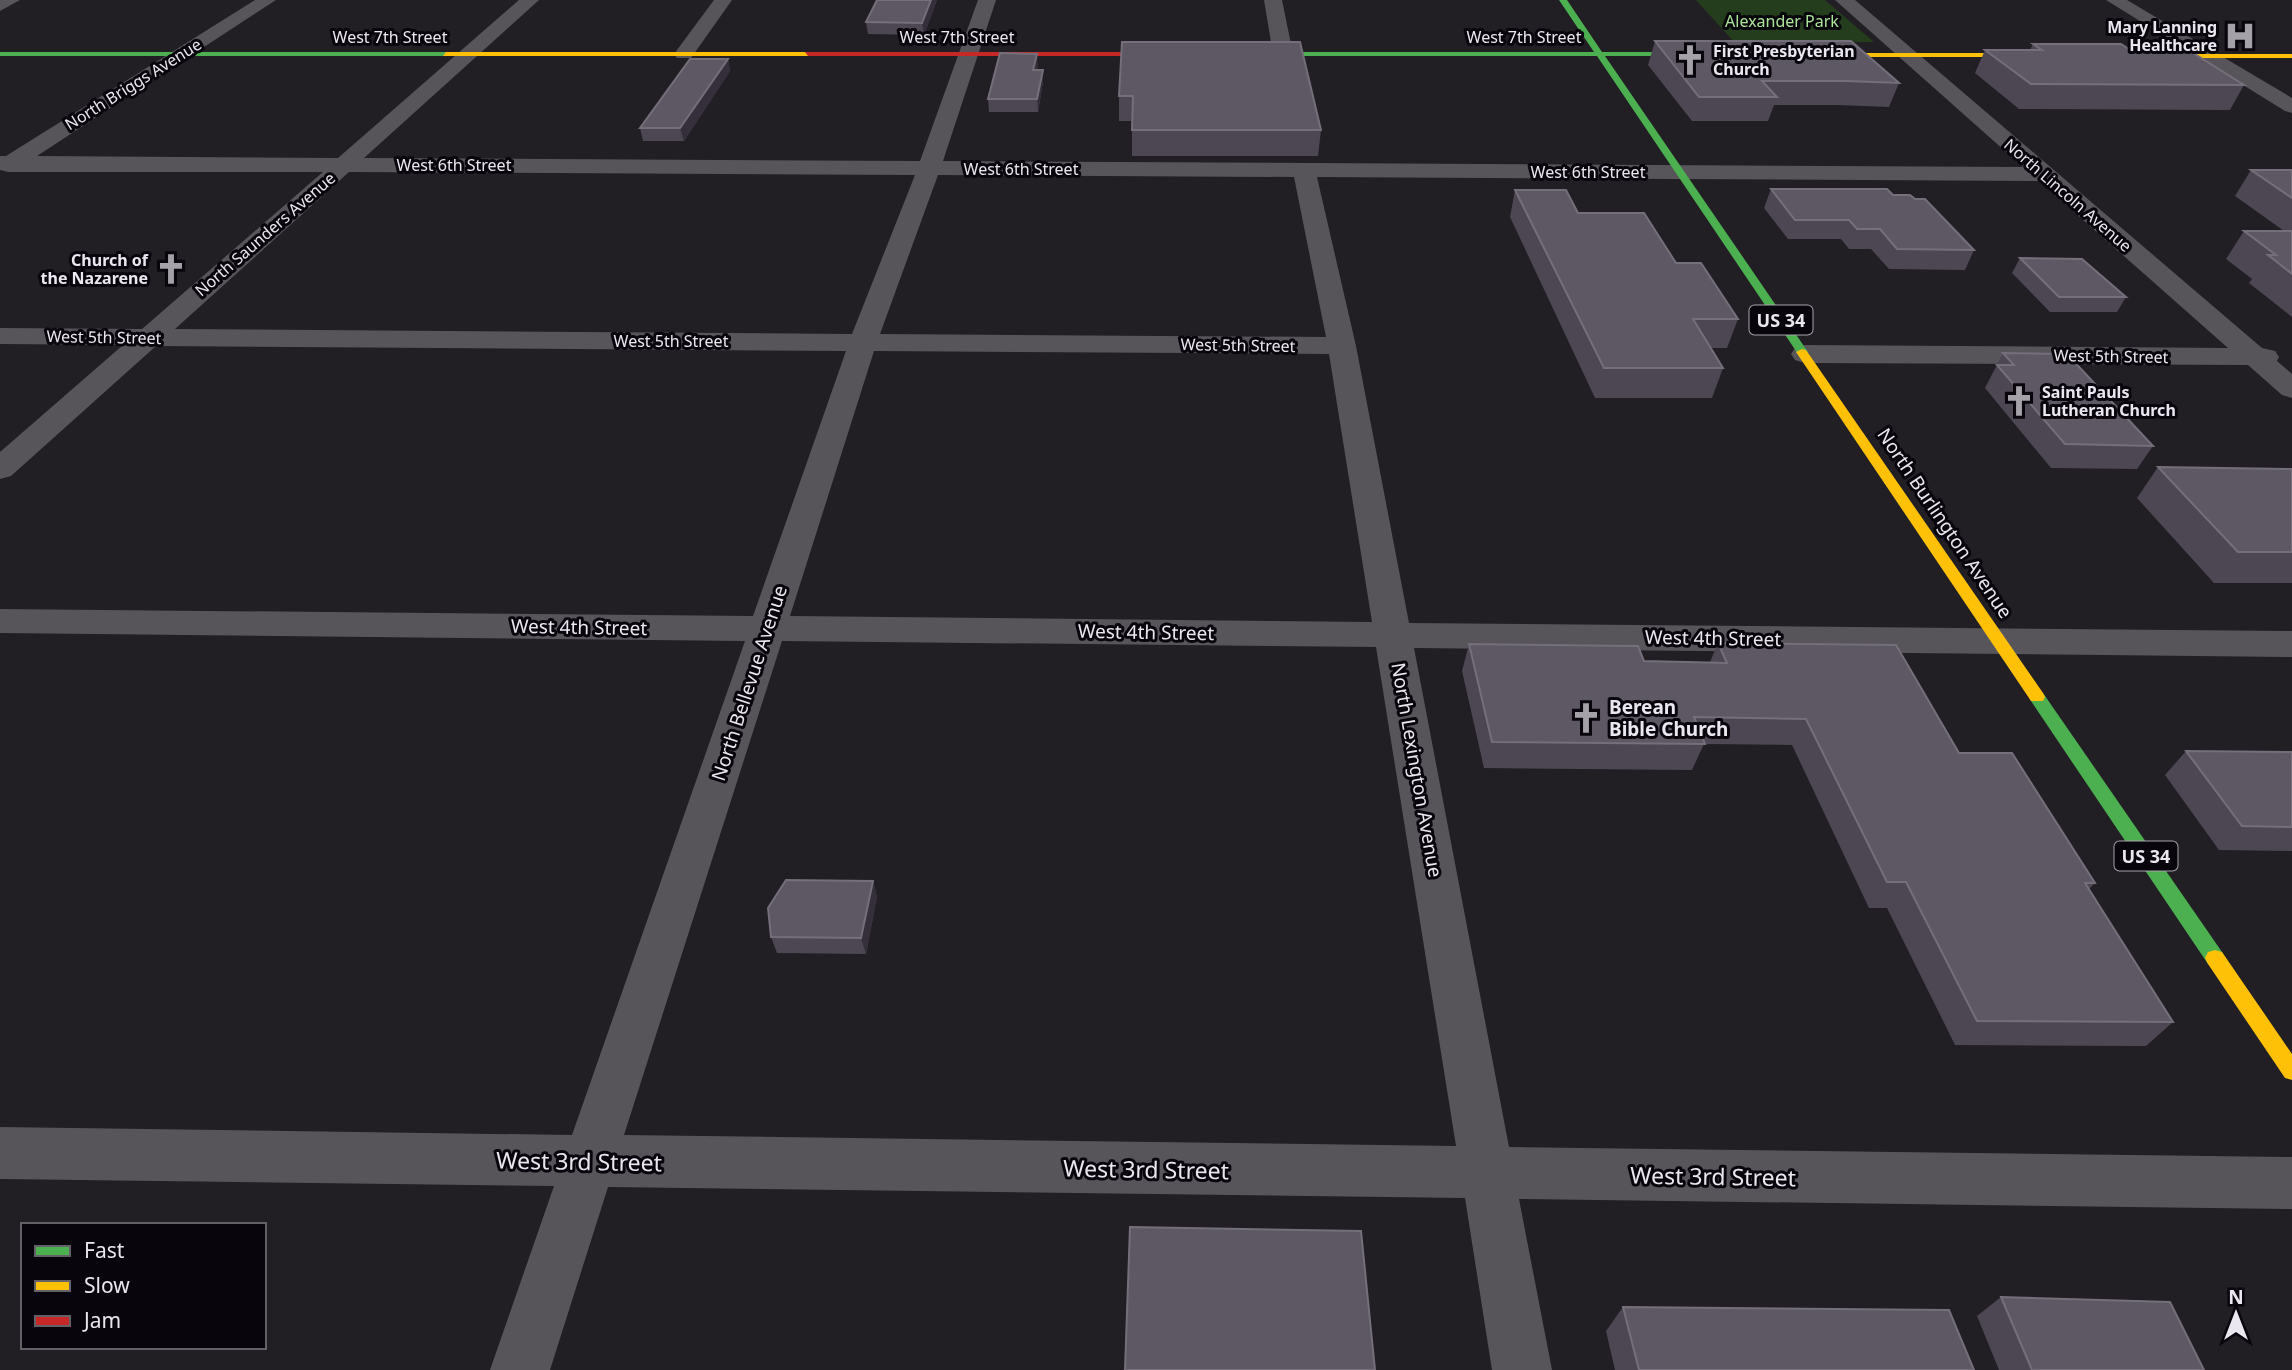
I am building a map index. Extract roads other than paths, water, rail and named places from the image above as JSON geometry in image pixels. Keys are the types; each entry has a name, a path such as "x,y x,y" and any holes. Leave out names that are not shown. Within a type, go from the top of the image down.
{"main road":[{"name":"North Burlington Avenue","path":"1563,0 2292,1071"},
{"name":"West 7th Street","path":"0,54 1188,54"},
{"name":"West 7th Street","path":"1229,54 1720,54"},
{"path":"1800,54 2044,55"},
{"path":"2126,56 2292,57"}],"street":[{"path":"0,6 11,0"},
{"name":"North Briggs Avenue","path":"3,165 267,0"},
{"name":"North Saunders Avenue","path":"0,468 530,0"},
{"path":"684,54 723,0"},
{"name":"North Bellevue Avenue","path":"520,1370 863,342 929,168 987,0"},
{"path":"1273,0 1283,54"},
{"name":"North Lincoln Avenue","path":"1844,0 2292,389"},
{"path":"2115,0 2292,107"},
{"name":"West 6th Street","path":"3,165 2042,174"},
{"name":"North Lexington Avenue","path":"1304,170 1342,346 1522,1370"},
{"name":"West 5th Street","path":"0,336 1342,346"},
{"name":"West 5th Street","path":"1805,355 2292,358"},
{"name":"West 4th Street","path":"0,621 2292,644"},
{"name":"West 3rd Street","path":"0,1153 2292,1183"}],"place":[{"name":"Mary Lanning Healthcare","path":"2240,36"},
{"name":"First Presbyterian Church","path":"1690,60"},
{"name":"Church of the Nazarene","path":"171,269"},
{"name":"Saint Pauls Lutheran Church","path":"2019,401"},
{"name":"Berean Bible Church","path":"1586,718"}],"park label":[{"name":"Alexander Park","path":"1782,21"}]}
